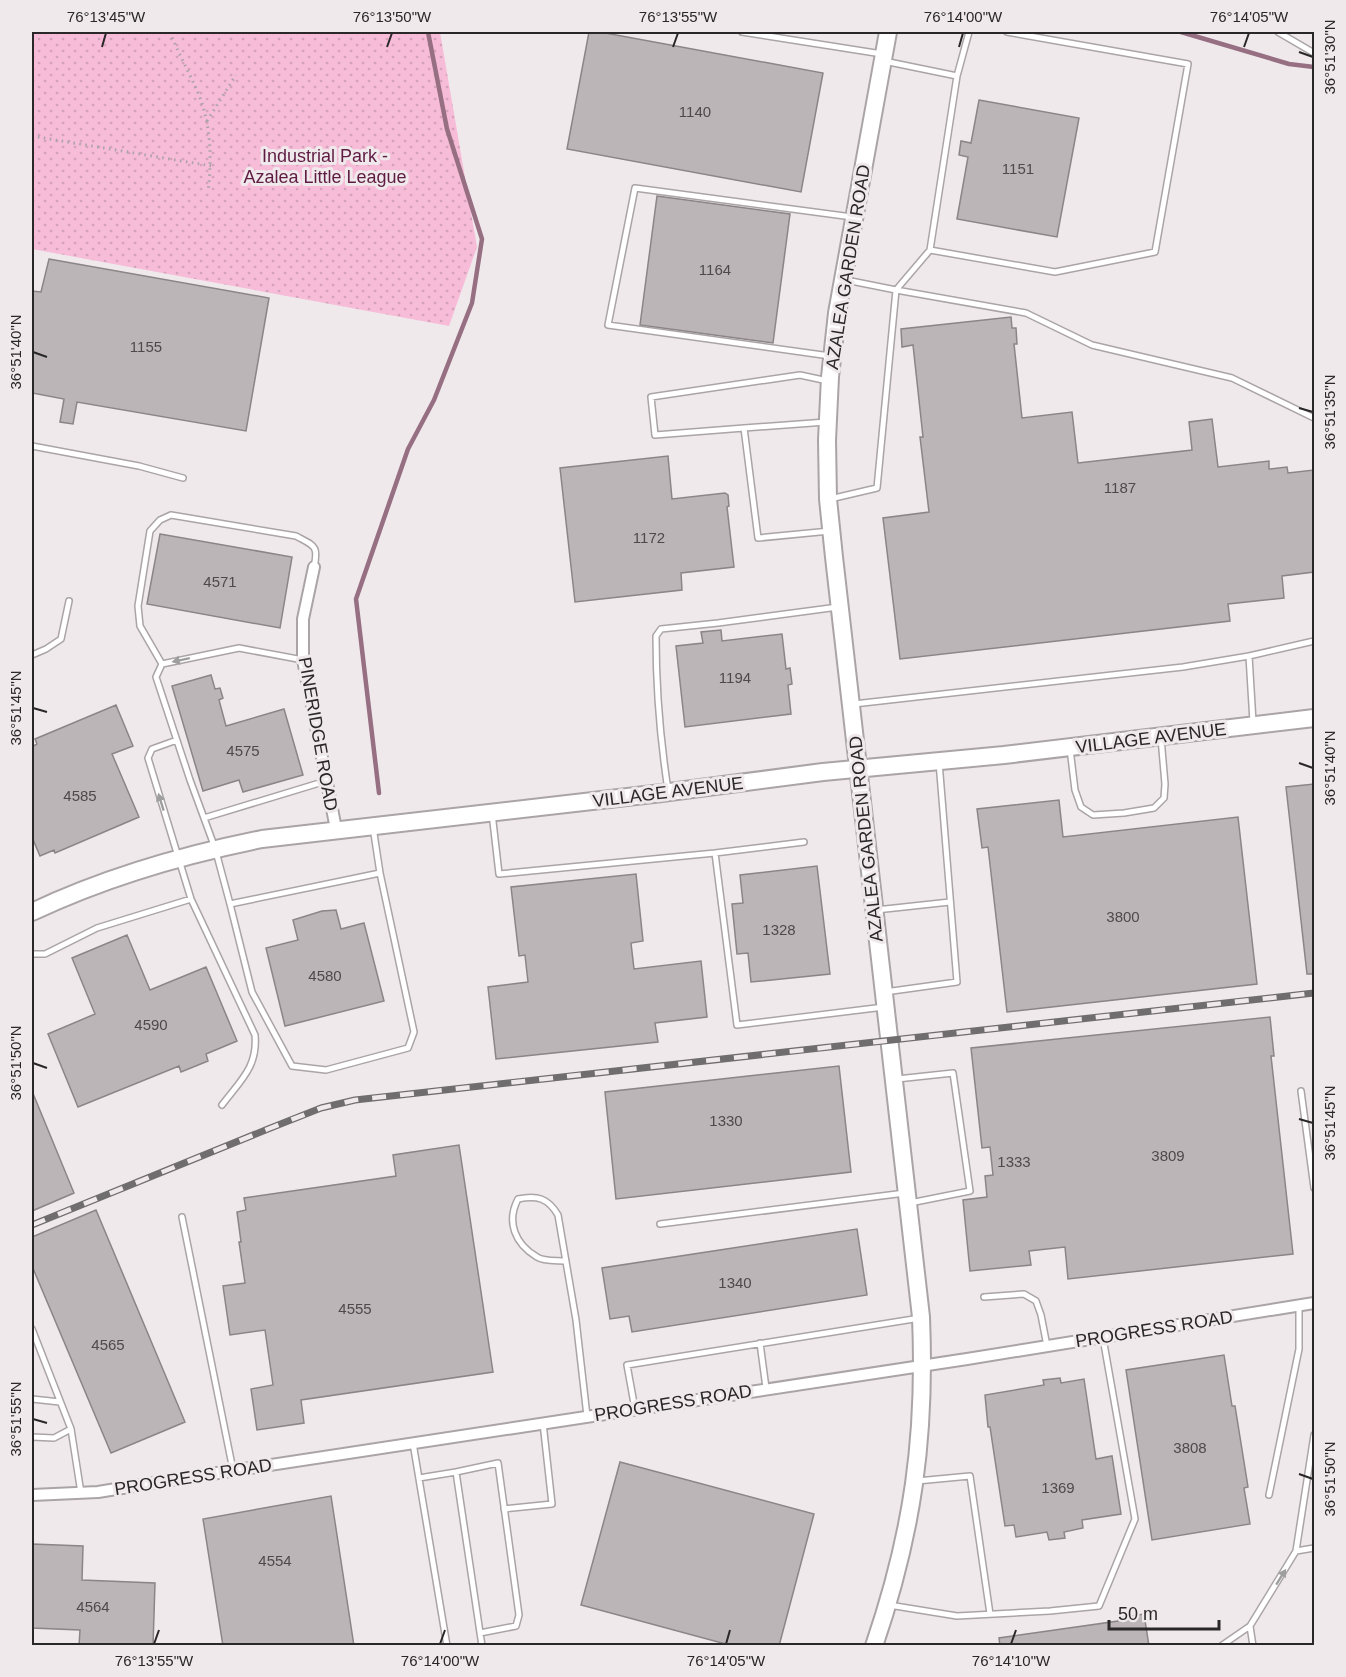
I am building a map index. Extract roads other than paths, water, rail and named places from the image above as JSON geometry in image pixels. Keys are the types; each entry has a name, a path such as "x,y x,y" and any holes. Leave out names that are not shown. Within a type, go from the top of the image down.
{"main road":[{"name":"AZALEA GARDEN ROAD","path":"874,1646 902,1555 916,1481 923,1365 921,1317 831,531 828,499 827,422 832,356 843,279 888,32"},
{"name":"VILLAGE AVENUE","path":"32,912 110,879 215,848 262,839 858,769 1070,748 1314,718"}],"street":[{"name":"PINERIDGE ROAD","path":"314,567 303,619 303,660 336,829"},
{"name":"PROGRESS ROAD","path":"32,1495 118,1490 233,1470 1314,1304"}],"lane":[{"path":"742,32 883,58 957,76"},
{"path":"828,499 877,488 896,290 930,250 957,76 969,32"},
{"path":"930,250 1055,272 1155,252 1188,64 1007,32"},
{"path":"1278,32 1314,52"},
{"path":"832,356 608,326 635,188 854,217"},
{"path":"843,279 1026,313 1092,345 1232,378 1314,418"},
{"path":"827,422 655,435 651,397 800,375 830,381"},
{"path":"744,428 758,538 831,531"},
{"path":"32,446 139,466 183,478"},
{"path":"162,664 140,626 138,606 150,531 160,520 171,516 296,536 314,545 317,553 314,567"},
{"path":"32,655 61,639 69,601"},
{"path":"669,792 660,742 656,691 656,636 661,628 839,607"},
{"path":"851,705 1183,667 1249,656 1314,641"},
{"path":"162,664 239,648 303,660"},
{"path":"1249,656 1254,726"},
{"path":"162,664 156,677 215,848 252,992 292,1066 326,1070 408,1048 414,1032 380,873 373,825"},
{"path":"1070,748 1075,790 1081,807 1093,815 1124,813 1154,808 1164,798 1161,737"},
{"path":"177,740 152,749 148,758 191,899 255,1035 256,1049 253,1064 222,1105"},
{"path":"715,853 737,1025 884,999 957,982 939,761"},
{"path":"204,818 326,781"},
{"path":"492,812 499,874 804,842"},
{"path":"230,904 380,873"},
{"path":"32,954 45,954 97,928 191,899"},
{"path":"874,910 950,902"},
{"path":"660,1224 970,1191 953,1073 894,1079"},
{"path":"1301,1091 1314,1188"},
{"path":"566,1261 538,1259 522,1243 512,1228 512,1210 518,1199 542,1198 552,1204 558,1215 566,1261 576,1320 587,1416"},
{"path":"182,1217 233,1470"},
{"path":"984,1297 1024,1294 1036,1300 1047,1346"},
{"path":"1269,1495 1299,1349 1299,1306"},
{"path":"634,1409 627,1365 921,1317"},
{"path":"32,1329 71,1429 81,1493"},
{"path":"888,1605 957,1616 1099,1606 1134,1519 1103,1337"},
{"path":"760,1343 766,1388"},
{"path":"32,1352 40,1349"},
{"path":"32,1399 60,1402"},
{"path":"504,1509 552,1504 543,1423"},
{"path":"32,1437 54,1438 71,1429"},
{"path":"1221,1646 1250,1626 1296,1551 1314,1435"},
{"path":"413,1443 447,1646"},
{"path":"419,1478 498,1463 519,1615 516,1626 480,1633"},
{"path":"456,1472 482,1646"},
{"path":"916,1481 970,1476 990,1614"},
{"path":"1296,1551 1314,1548"},
{"path":"1250,1626 1253,1646"}],"waterway":[{"path":"379,793 356,599 408,449 434,400 472,303 482,239 447,129 428,32"},
{"path":"1181,32 1289,64 1314,67"}],"railway":[{"path":"32,1225 321,1108 355,1100 1314,993"}],"park label":[{"name":"Industrial Park - Azalea Little League","path":"325,166"}]}
